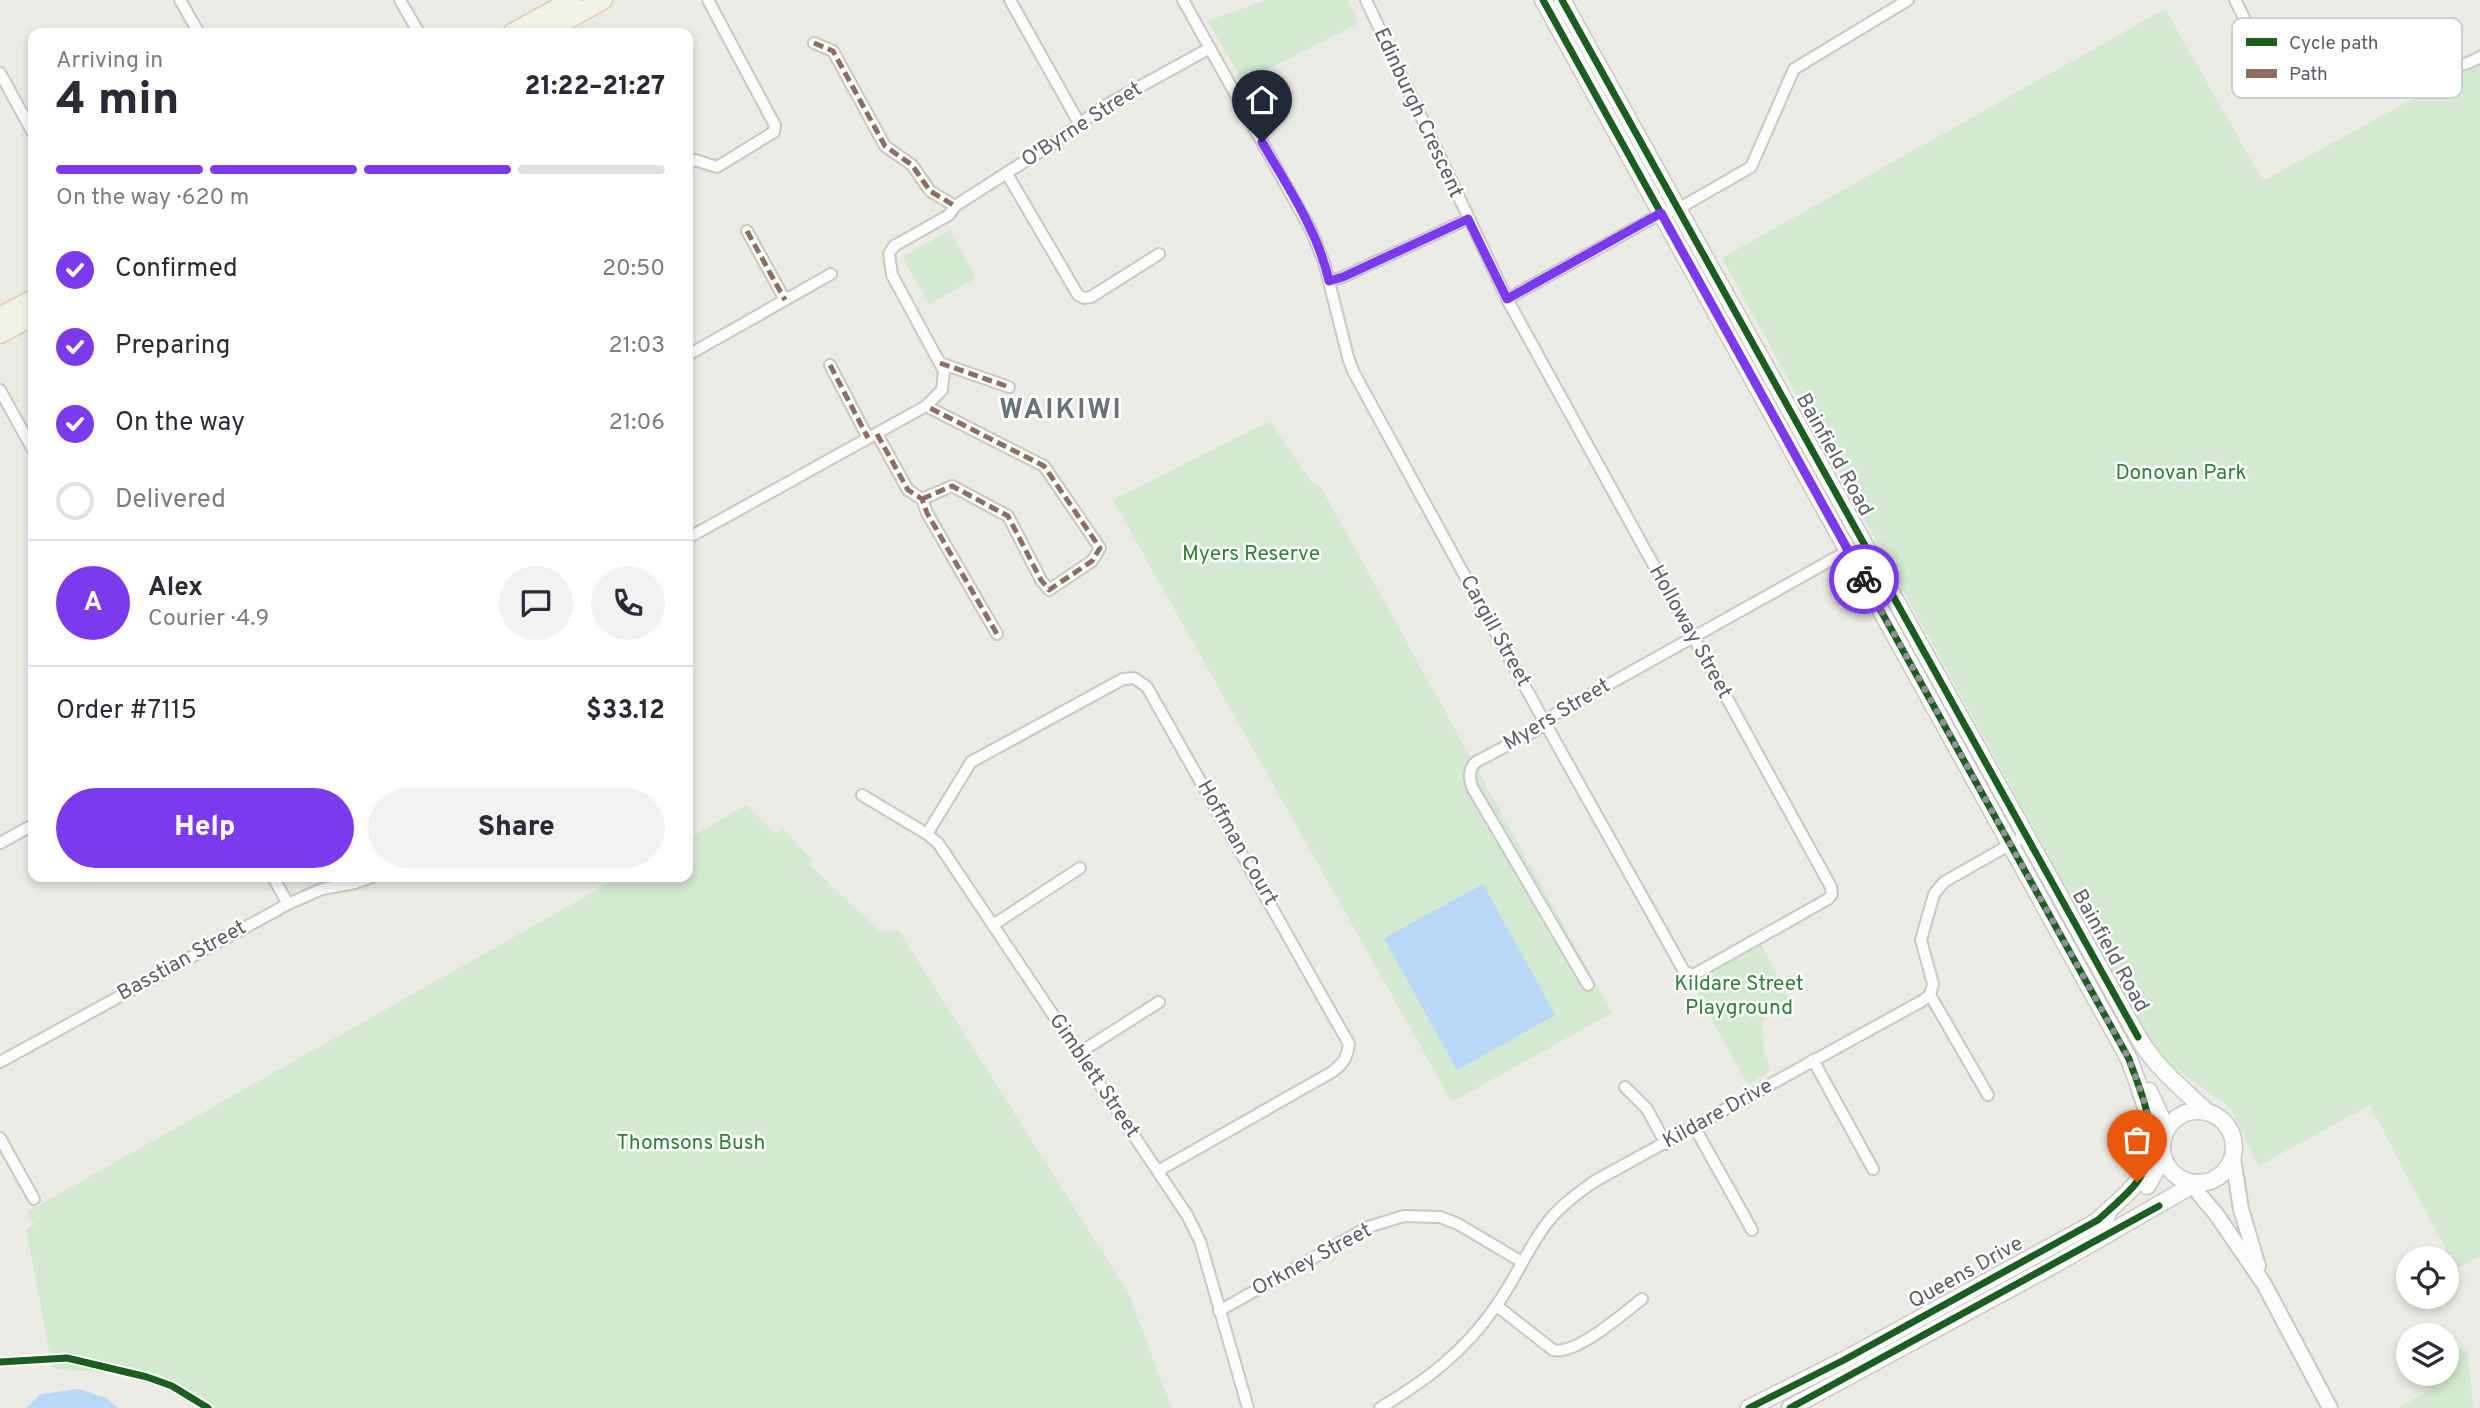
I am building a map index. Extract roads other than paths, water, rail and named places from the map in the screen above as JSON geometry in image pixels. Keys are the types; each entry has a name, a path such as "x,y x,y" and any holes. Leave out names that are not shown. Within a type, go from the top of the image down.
{"main road":[{"path":"521,28 572,0"},
{"path":"552,28 603,0"},
{"name":"Bainfield Road","path":"1542,0 1661,213 1760,376 1855,546 2025,836 2152,1060 2206,1111 2221,1119 2232,1132 2232,1158"},
{"name":"Bainfield Road","path":"1562,0 1678,209 1760,376"},
{"path":"1572,54 1587,45"},
{"path":"0,317 28,302"},
{"path":"0,334 28,319"},
{"name":"Bainfield Road","path":"1855,546 2011,845 2129,1059 2153,1097 2161,1117 2159,1137 2164,1159 2175,1175 2182,1180 2196,1183"},
{"path":"2159,1137 2180,1115 2197,1110 2206,1111"},
{"name":"Queens Drive","path":"2098,1220 2129,1191 2144,1171 2159,1137"},
{"name":"Queens Drive","path":"1749,1408 1789,1389 2130,1204 2141,1194 2159,1165 2159,1137"},
{"path":"2196,1183 2219,1177 2225,1172 2232,1158"},
{"name":"Queens Drive","path":"1793,1406 2059,1262 2196,1183"},
{"path":"2051,1247 2059,1262"},
{"path":"1789,1389 1793,1406"}],"street":[{"path":"180,0 196,28"},
{"path":"400,0 416,28"},
{"path":"693,161 717,167 774,132 775,125 708,0"},
{"path":"1010,0 1079,123"},
{"path":"1183,0 1311,230 1329,281"},
{"name":"Edinburgh Crescent","path":"1329,281 1468,219 1366,0"},
{"path":"1507,299 1661,213 1678,209 1751,167 1794,69 1908,0"},
{"path":"2235,0 2242,18"},
{"path":"814,43 832,51 885,146 912,165 930,191 955,206"},
{"name":"O'Byrne Street","path":"940,363 892,275 889,254 894,246 949,215 955,206 1055,142 1101,108 1210,48"},
{"path":"2462,66 2480,57"},
{"path":"0,73 28,124"},
{"path":"1007,174 1072,287 1084,298 1097,294 1158,254"},
{"name":"Holloway Street","path":"1468,219 1507,299 1831,887 1832,894 1828,899 1697,974 1684,971"},
{"path":"747,231 785,300"},
{"path":"693,352 831,274"},
{"name":"Cargill Street","path":"1329,281 1353,371 1684,971"},
{"path":"940,363 1009,387"},
{"path":"693,535 926,407 942,390 944,371 940,363"},
{"path":"830,365 908,490 922,499 927,513 997,634"},
{"path":"0,390 28,441"},
{"path":"922,499 952,486 1008,516 1041,580 1049,590 1092,561 1100,548 1045,466 926,407"},
{"name":"Myers Street","path":"1588,985 1472,788 1470,770 1476,762 1545,723 1552,716 1855,546"},
{"name":"Hoffman Court","path":"927,834 971,762 1123,679 1139,681 1152,695 1349,1044 1343,1064 1332,1072 1158,1171"},
{"name":"Gimblett Street","path":"862,795 927,834 945,853 1194,1227 1248,1408"},
{"path":"0,843 28,828"},
{"path":"1988,1095 1930,995 1933,984 1921,940 1934,894 1944,882 2025,836"},
{"path":"993,925 1080,868"},
{"path":"276,882 288,904"},
{"name":"Basstian Street","path":"0,1062 288,904 322,889 358,882"},
{"name":"Kildare Drive","path":"1380,1408 1436,1372 1458,1352 1497,1306 1521,1262 1547,1223 1563,1206 1595,1181 1695,1128 1930,995"},
{"path":"1079,1053 1159,1002"},
{"path":"1813,1060 1873,1169"},
{"path":"1625,1087 1647,1109 1666,1144"},
{"path":"1695,1128 1752,1230"},
{"path":"0,1138 34,1199"},
{"name":"Bainfield Road","path":"2232,1158 2241,1209 2264,1284"},
{"name":"Bainfield Road","path":"2196,1183 2199,1195 2216,1214 2264,1284 2330,1408"},
{"name":"Orkney Street","path":"1219,1311 1368,1227 1404,1216 1440,1217 1458,1224 1521,1262"},
{"path":"1497,1306 1534,1336 1558,1351 1574,1346 1604,1328 1642,1300"}],"water":[{"path":"1483,884 1555,1015 1457,1070 1384,938"},
{"path":"79,1389 106,1398 118,1408 26,1408 41,1394"}],"district":[{"name":"WAIKIWI","path":"1061,411"}],"park label":[{"name":"Donovan Park","path":"2181,473"},
{"name":"Myers Reserve","path":"1251,554"},
{"name":"Kildare Street Playground","path":"1739,996"},
{"name":"Thomsons Bush","path":"691,1143"}]}
